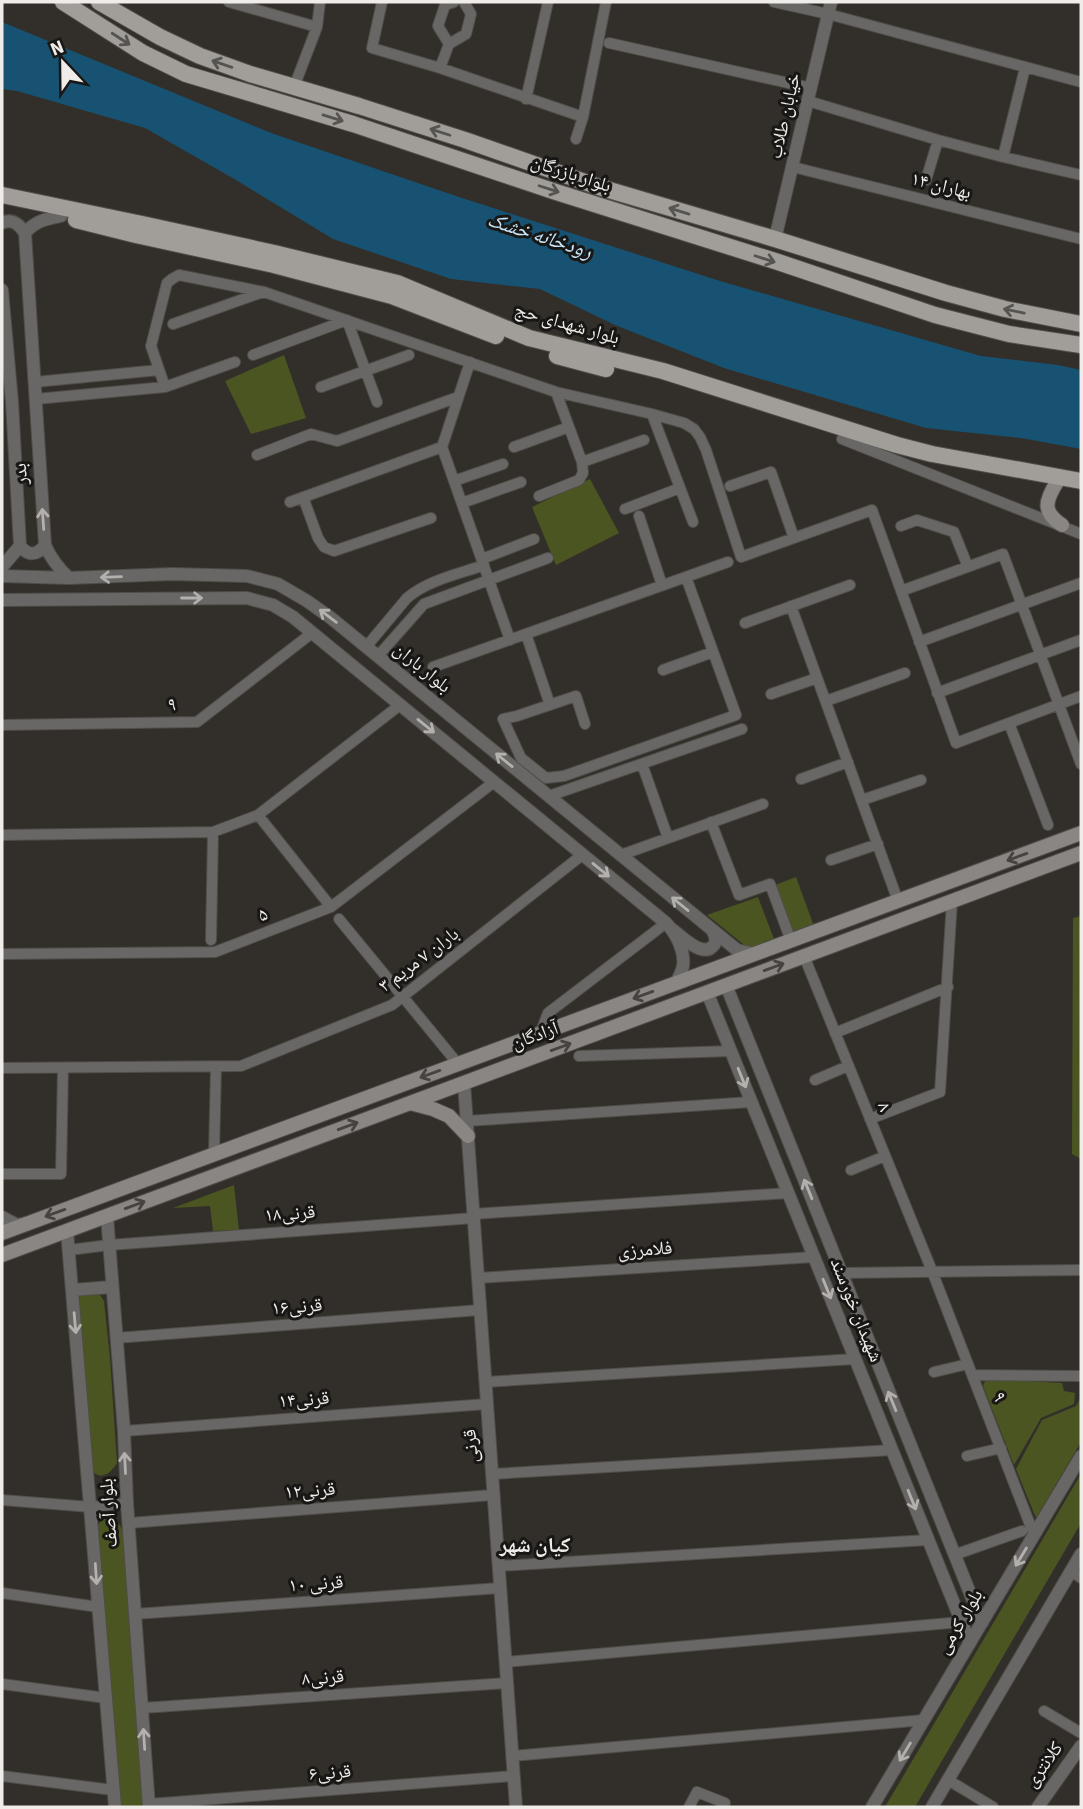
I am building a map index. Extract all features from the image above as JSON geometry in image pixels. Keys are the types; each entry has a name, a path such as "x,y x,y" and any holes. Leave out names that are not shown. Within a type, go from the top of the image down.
{"main road":[{"name":"بلوار بازرگان","path":"63,2 143,53 186,74 353,124 934,315 1009,334 1081,345"},
{"name":"بلوار بازرگان","path":"99,2 160,37 200,56 294,87 466,140 599,187 946,293 1005,309 1081,324"},
{"path":"454,158 466,140"},
{"name":"بلوار شهدای حج","path":"2,195 142,223 397,283 529,338 663,371 897,445 932,454 1081,481"},
{"name":"بلوار شهدای حج","path":"2,206 61,216 274,265 392,296 526,347 580,363 660,381 842,439 927,462 1081,487"},
{"path":"1057,482 1048,496 1047,508 1052,519 1062,525"},
{"name":"آزادگان","path":"2,1233 1081,833"},
{"name":"آزادگان","path":"2,1255 1081,853"},
{"path":"992,867 998,884"},
{"path":"578,1020 585,1038"},
{"path":"410,1103 449,1116 468,1136"}],"street":[{"path":"229,2 254,5 317,27"},
{"path":"294,87 317,27 320,2"},
{"path":"382,2 372,48 440,68 583,117"},
{"path":"449,44 438,26 445,5 454,2"},
{"path":"440,68 449,44 466,34 471,14 464,2"},
{"path":"526,99 548,2"},
{"path":"576,139 583,117 604,2"},
{"path":"774,2 830,8 1025,68 1081,82"},
{"name":"خیابان طلاب","path":"775,239 830,8"},
{"path":"609,43 809,95 938,140 1081,175"},
{"path":"1003,157 1025,68"},
{"path":"926,180 938,140"},
{"name":"بهاران ۱۴","path":"793,167 1081,239"},
{"path":"2,223 14,222 25,233 41,220 61,216"},
{"name":"بدر","path":"25,233 45,545"},
{"path":"165,387 150,346 167,283 179,275 264,292 556,392 684,423 700,436 706,450 741,557 872,510 956,743 1081,696"},
{"name":"بدر","path":"2,290 7,402 20,546"},
{"path":"173,324 264,292"},
{"path":"253,355 347,320"},
{"path":"347,320 377,402"},
{"path":"321,387 409,355"},
{"path":"36,399 165,387 235,362"},
{"path":"470,362 442,447 510,640"},
{"path":"35,382 159,370"},
{"path":"57,380 57,397"},
{"path":"540,496 579,480 583,473 582,462 556,392"},
{"path":"257,455 312,434 337,441 458,397"},
{"path":"652,414 693,522"},
{"path":"514,447 569,427"},
{"path":"842,439 1081,534"},
{"path":"582,462 645,440"},
{"path":"290,502 442,447"},
{"path":"454,481 503,464"},
{"path":"730,486 771,472 794,538"},
{"path":"462,503 521,482"},
{"path":"625,509 680,488"},
{"path":"303,497 318,538 324,547 334,551 431,517"},
{"path":"639,516 662,585"},
{"path":"901,526 918,520 954,532 968,567"},
{"path":"366,647 415,591 534,539"},
{"path":"2,567 20,546 25,552 33,554 45,545 50,558 69,578"},
{"path":"901,591 1003,554 1081,764"},
{"path":"378,656 424,604 548,558"},
{"path":"433,667 728,562"},
{"name":"بلوار باران","path":"2,576 247,576 278,584 307,601 378,656 737,950 756,954"},
{"path":"586,724 576,696 503,719 521,758 546,778 564,776 736,715 686,577"},
{"path":"919,642 1081,583"},
{"path":"745,623 850,585"},
{"path":"2,600 247,598 273,605 293,617 669,927 701,950 713,947 716,941 712,929"},
{"path":"791,606 898,901"},
{"name":"۹","path":"2,725 197,722 312,633"},
{"path":"526,634 550,705"},
{"path":"937,693 1081,640"},
{"path":"663,670 713,652"},
{"path":"826,701 905,673"},
{"path":"771,694 817,678"},
{"path":"2,835 213,832 258,815 400,705"},
{"path":"1009,723 1048,825"},
{"path":"549,796 742,729"},
{"path":"800,779 848,762"},
{"path":"642,764 668,838"},
{"path":"862,800 921,780"},
{"name":"۵","path":"2,954 215,952 331,907 494,782"},
{"path":"621,855 763,804"},
{"path":"258,815 331,907"},
{"path":"711,822 738,895 770,884 791,941"},
{"path":"211,940 213,832"},
{"path":"831,860 878,844"},
{"name":"باران ۷ مریم ۳","path":"2,1068 241,1066 392,1005 582,855"},
{"path":"870,1119 940,1092 952,901"},
{"path":"339,919 458,1064"},
{"path":"669,927 682,954 683,969 676,983"},
{"path":"540,1034 548,1013 669,927"},
{"name":"۸","path":"804,956 932,1271"},
{"name":"شهیدان خورسند","path":"726,985 980,1619"},
{"path":"835,1033 948,987"},
{"name":"شهیدان خورسند","path":"707,992 970,1643"},
{"path":"716,1016 721,1009 730,1007 736,1012"},
{"path":"579,1056 731,1051"},
{"path":"215,1154 216,1066"},
{"path":"815,1080 849,1066"},
{"path":"2,1174 61,1174 63,1068"},
{"name":"قرنی","path":"464,1083 516,1807"},
{"path":"467,1121 751,1102"},
{"path":"851,1170 885,1157"},
{"name":"قرنی۱۸","path":"69,1250 788,1193"},
{"name":"بلوار آصف","path":"107,1216 149,1806"},
{"path":"2,1217 17,1225 30,1222"},
{"name":"بلوار آصف","path":"67,1231 115,1807"},
{"name":"فلامرزی","path":"478,1278 814,1256"},
{"path":"841,1273 1081,1270"},
{"name":"۹","path":"932,1271 1001,1448 1028,1533"},
{"path":"72,1290 112,1287"},
{"name":"قرنی۱۶","path":"116,1338 480,1310"},
{"path":"485,1382 855,1359"},
{"path":"934,1372 968,1364"},
{"path":"972,1375 1081,1376"},
{"name":"قرنی۱۴","path":"124,1432 487,1404"},
{"path":"967,1456 1001,1448"},
{"path":"492,1474 892,1450"},
{"name":"بلوار کرمی","path":"872,1807 970,1643 980,1619 1028,1533 1081,1456"},
{"name":"قرنی۱۲","path":"128,1523 493,1494"},
{"path":"2,1500 91,1507 127,1503"},
{"path":"954,1555 1028,1533"},
{"path":"499,1566 928,1539"},
{"path":"932,1807 1076,1574 1081,1554"},
{"name":"۱۰ قرنی","path":"135,1614 500,1588"},
{"path":"2,1593 98,1607"},
{"path":"505,1662 980,1619"},
{"name":"قرنی۸","path":"142,1708 507,1683"},
{"path":"2,1684 106,1698"},
{"path":"1044,1711 1081,1733"},
{"path":"512,1756 924,1720"},
{"name":"کلانتری","path":"1038,1807 1081,1746"},
{"path":"2,1776 113,1790"},
{"name":"قرنی۶","path":"149,1806 513,1776"},
{"path":"948,1780 991,1806"},
{"path":"690,1807 697,1791 725,1803"}],"green space":[{"path":"284,355 306,418 251,434 225,381"},
{"path":"590,479 619,533 556,565 532,507"},
{"path":"796,877 815,929 794,937 775,885"},
{"path":"758,897 774,939 764,942 767,948 753,952 707,915"},
{"path":"1081,916 1081,1159 1072,1154 1073,918"},
{"path":"234,1185 239,1230 213,1231 210,1206 173,1208"},
{"path":"98,1292 104,1301 117,1463 104,1475 93,1472 90,1467 76,1307 81,1293"},
{"path":"986,1379 1062,1383 1064,1391 1075,1393 1074,1404 1041,1418 1014,1465 983,1386"},
{"path":"1081,1397 1081,1442 1036,1518 1016,1469 1042,1420 1076,1406"},
{"path":"1081,1474 1081,1523 915,1807 885,1807"},
{"path":"104,1518 118,1523 124,1537 143,1807 119,1807 96,1531"}],"water":[{"name":"رودخانه خشک","path":"2,22 271,133 456,196 720,281 981,356 1081,370 1081,449 1021,438 926,428 724,368 615,325 540,289 451,279 333,239 145,128 2,89"}],"district":[{"name":"کیان شهر","path":"535,1545"}]}
